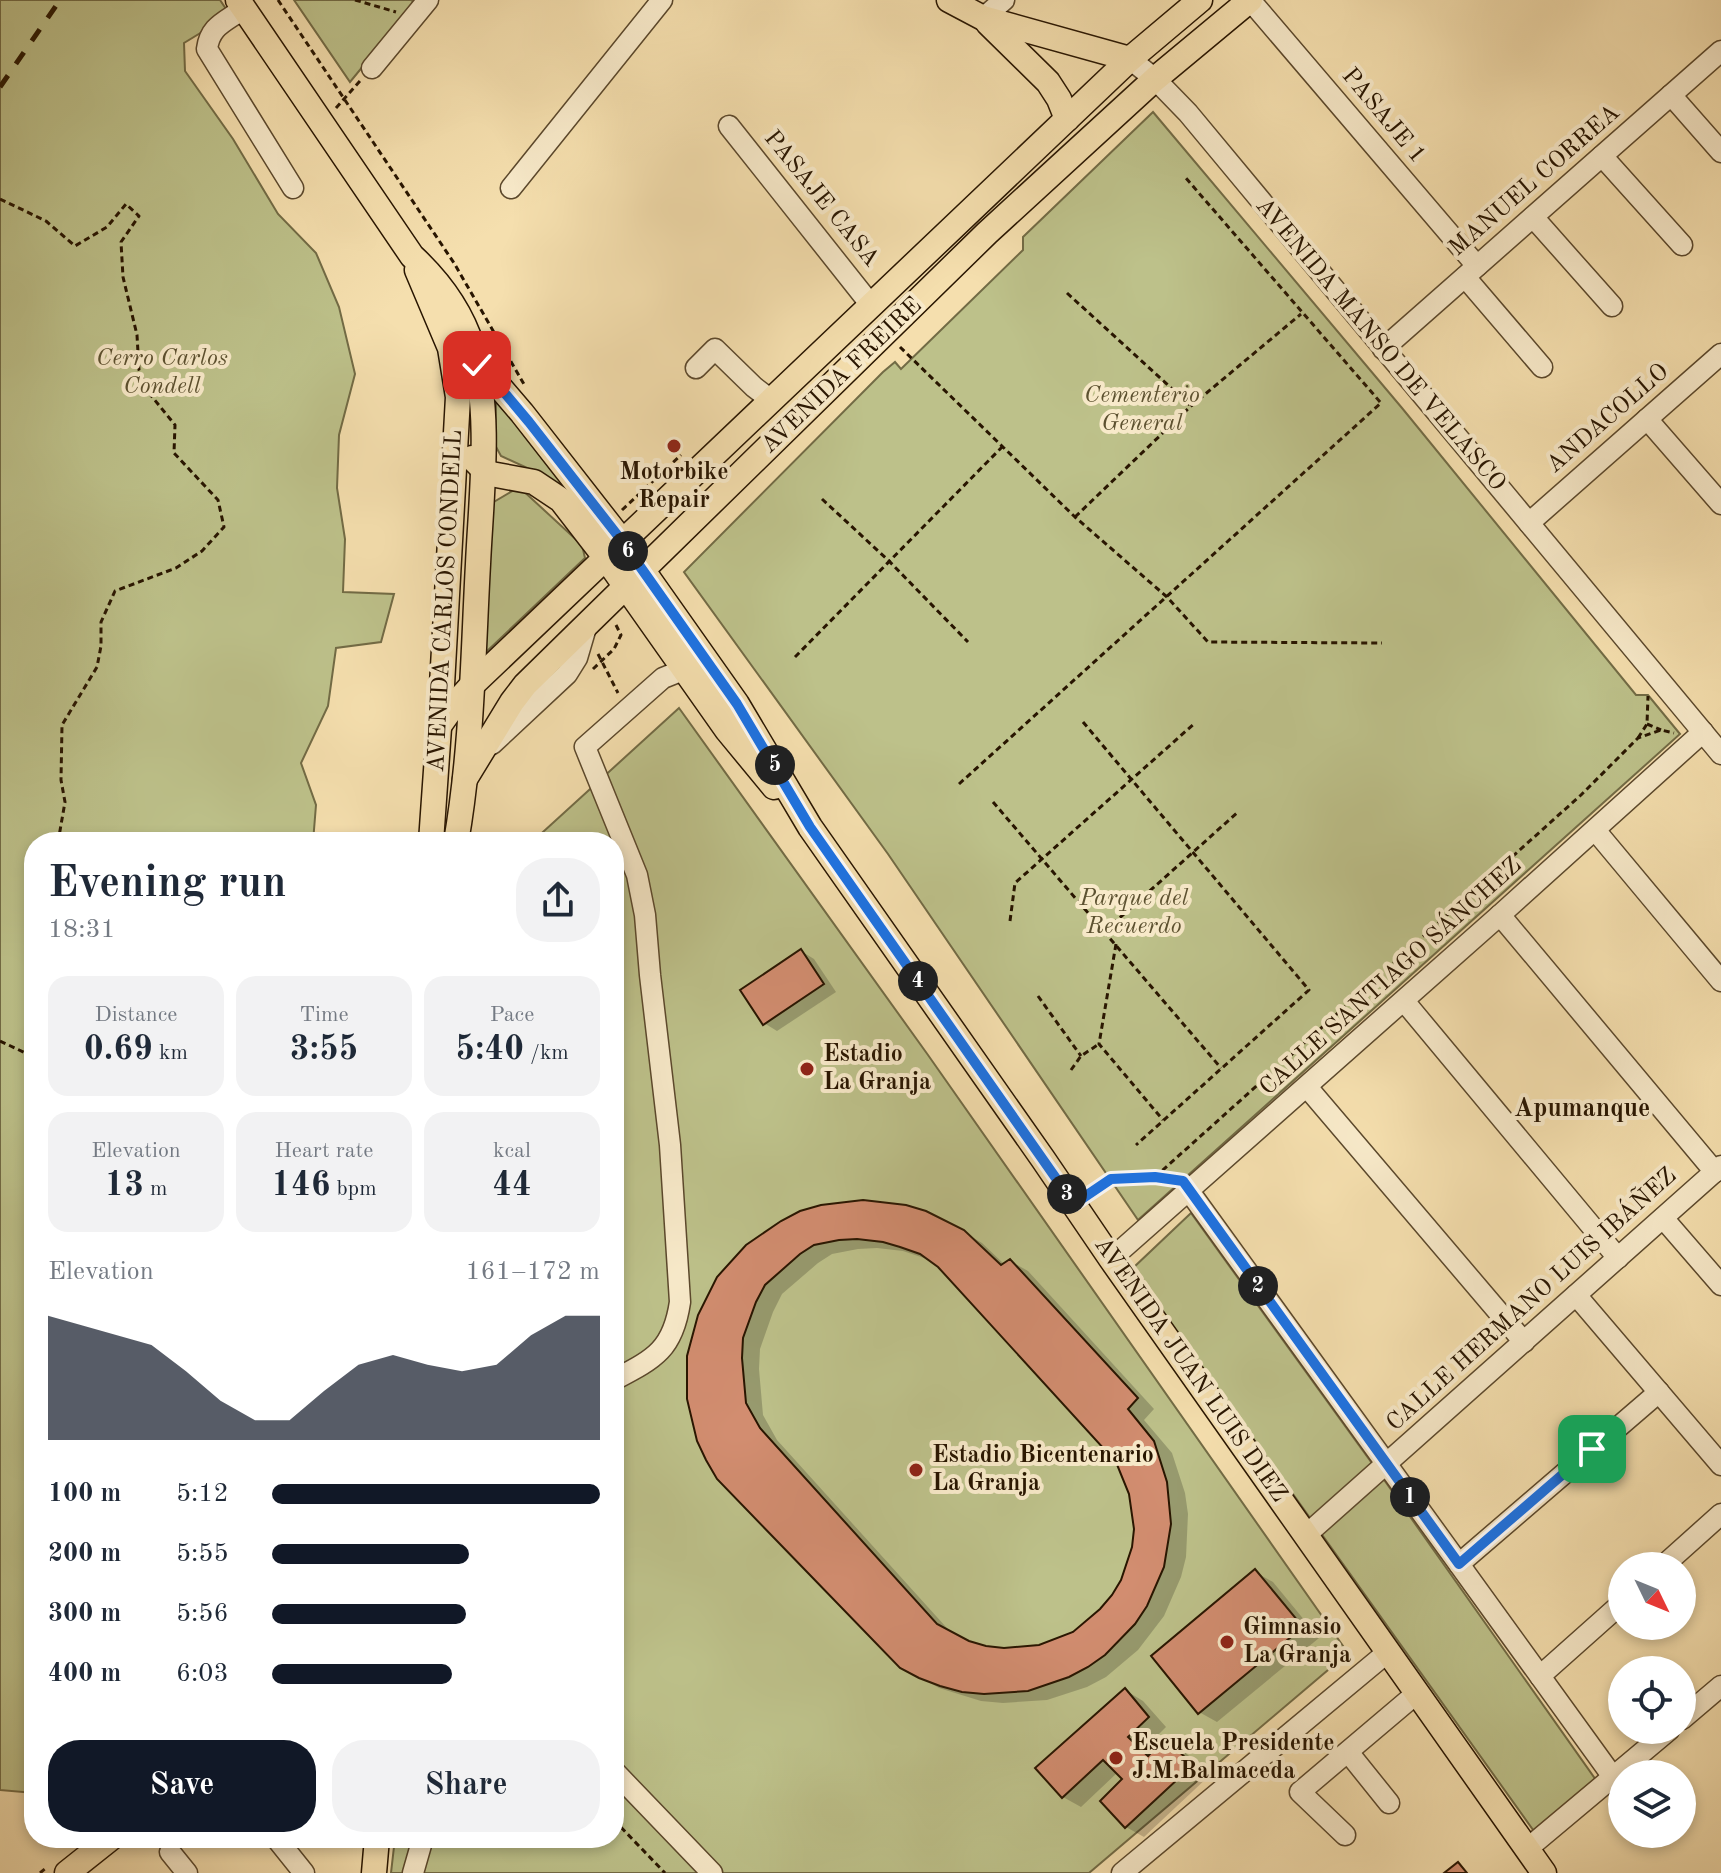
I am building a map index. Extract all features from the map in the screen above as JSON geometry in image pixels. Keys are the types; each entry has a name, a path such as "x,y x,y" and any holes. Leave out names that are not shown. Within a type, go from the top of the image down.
{"main road":[{"name":"AVENIDA MANSO DE VELASCO","path":"949,0 983,18 1130,59"},
{"name":"AVENIDA FREIRE","path":"439,726 472,685 614,549 1130,59 1200,0"},
{"name":"AVENIDA FREIRE","path":"465,779 518,694 587,624 987,233 1155,79 1250,0"},
{"path":"241,4 412,256"},
{"name":"AVENIDA MANSO DE VELASCO","path":"983,18 1048,82 1067,119"},
{"name":"AVENIDA CARLOS CONDELL","path":"412,256 432,276 454,307 466,331 477,365 481,403 482,468 472,685 457,832"},
{"name":"AVENIDA CARLOS CONDELL","path":"412,256 421,285 444,331 458,397 432,832"},
{"name":"AVENIDA JUAN LUIS DIEZ","path":"477,365 529,422 634,578 737,704 810,827 1544,1873"},
{"path":"456,432 467,453 482,468"},
{"name":"AVENIDA JUAN LUIS DIEZ","path":"482,468 491,474 534,482 552,492 614,549"},
{"name":"AVENIDA JUAN LUIS DIEZ","path":"634,578 683,670 741,747 810,827"},
{"path":"67,1873 98,1848"},
{"path":"374,1873 376,1848"}],"street":[{"path":"511,188 662,0"},
{"path":"983,18 1004,0"},
{"name":"PASAJE 1","path":"1250,0 1471,272 1542,367"},
{"path":"241,4 214,29 209,36 207,49 293,188"},
{"path":"372,68 422,8"},
{"name":"MANUEL CORREA","path":"1383,349 1721,51"},
{"name":"AVENIDA MANSO DE VELASCO","path":"1130,59 1188,113 1653,673 1696,739 1721,754"},
{"path":"1671,95 1721,152"},
{"name":"PASAJE CASA","path":"729,126 871,305"},
{"path":"1602,156 1682,245"},
{"path":"1533,217 1612,306"},
{"path":"696,368 715,349 771,400"},
{"name":"ANDACOLLO","path":"1529,523 1721,354"},
{"path":"1647,419 1721,504"},
{"path":"620,832 585,747 663,678 683,670"},
{"name":"CALLE SANTIAGO SÁNCHEZ","path":"1111,1259 1696,739"},
{"path":"1595,830 1721,981"},
{"path":"624,843 637,875 645,915 670,1145 680,1302 671,1335 658,1354 624,1375"},
{"path":"1500,915 1718,1169"},
{"path":"1404,1001 1618,1258"},
{"path":"1307,1087 1524,1342"},
{"name":"CALLE HERMANO LUIS IBÁÑEZ","path":"1306,1535 1718,1169"},
{"path":"1189,1191 1608,1770"},
{"path":"1663,1218 1721,1285"},
{"path":"1576,1295 1721,1465"},
{"path":"1459,1564 1659,1392"},
{"path":"1679,1552 1721,1514"},
{"path":"1540,1676 1608,1615"},
{"path":"1122,1873 1389,1651"},
{"path":"1696,1707 1721,1686"},
{"path":"1345,1835 1300,1792 1417,1693"},
{"path":"1633,1760 1652,1744"},
{"path":"1348,1752 1389,1803"},
{"path":"624,1781 712,1873"},
{"path":"1527,1849 1608,1781"},
{"path":"284,1848 304,1873"},
{"path":"413,1873 420,1848"},
{"path":"170,1852 187,1873"}],"path":[{"path":"355,0 422,8"},
{"path":"322,122 372,68"},
{"path":"959,784 1381,403 1185,177"},
{"path":"0,199 46,221 75,246 107,227 126,204 139,216 121,242 123,277 137,335 139,370 149,393 175,425 174,453 218,500 224,527 202,551 176,568 115,591 101,622 97,667 62,725 61,780 65,802 60,832"},
{"path":"1067,293 1191,406"},
{"path":"1075,517 1191,406 1302,313"},
{"path":"885,334 1075,517 1167,597 1208,642 1382,643"},
{"path":"795,657 1003,446"},
{"path":"822,499 889,561 968,642"},
{"path":"1155,1177 1572,803 1638,738 1647,724 1653,673"},
{"path":"1083,722 1309,990 1136,1145"},
{"path":"1010,921 1015,883 1195,723"},
{"path":"1647,724 1696,739"},
{"path":"1638,738 1661,730"},
{"path":"993,802 1221,1068"},
{"path":"1105,931 1238,812"},
{"path":"1071,1070 1081,1056 1099,1044 1116,944"},
{"path":"1038,996 1081,1056"},
{"path":"0,1041 24,1052"},
{"path":"1099,1044 1163,1120"},
{"path":"1074,1204 1111,1179 1155,1177 1183,1181 1189,1191"},
{"path":"624,1830 665,1873"}],"green space":[{"name":"Cerro Carlos Condell","path":"0,0 220,0 230,15 184,43 185,71 233,139 278,214 316,253 339,307 355,374 339,435 337,488 345,539 343,592 394,594 381,642 336,648 328,706 301,763 316,805 314,832 24,832 24,1792 0,1790"},
{"path":"294,0 411,0 415,3 350,82"},
{"name":"Cementerio General","path":"1153,112 1402,408 1636,695 1648,695 1680,734 1138,1220 888,854 684,572 883,372 895,362 901,369 1023,250 1023,237"},
{"path":"496,401 510,413 579,498 538,473 501,456 495,445"},
{"path":"519,487 582,545 585,558 484,654 487,506"},
{"name":"Estadio Bicentenario La Granja","path":"679,708 928,1055 1348,1653 1089,1873 391,1873 394,1848 624,1848 624,832 543,832"},
{"path":"1191,1213 1596,1780 1536,1834 1132,1269"}],"building":[{"path":"801,949 824,984 763,1025 740,990"},
{"path":"863,1200 906,1205 926,1211 964,1230 1001,1265 1010,1259 1138,1398 1128,1409 1154,1441 1167,1482 1171,1524 1164,1567 1147,1606 1135,1624 1105,1655 1088,1667 1028,1691 984,1694 940,1686 900,1668 717,1479 706,1460 697,1441 687,1399 687,1356 698,1315 717,1277 746,1245 781,1221 821,1205","holes":["857,1239 883,1242 920,1254 938,1267 1116,1462 1129,1494 1134,1529 1132,1547 1121,1580 1112,1595 1073,1632 1039,1645 1004,1648 969,1641 937,1624 760,1428 746,1403 743,1338 765,1285 814,1245"]},
{"name":"Gimnasio La Granja","path":"1255,1569 1303,1627 1198,1714 1151,1656"},
{"name":"Escuela Presidente J.M.Balmaceda","path":"1125,1688 1149,1717 1128,1737 1148,1756 1165,1738 1193,1765 1125,1828 1100,1801 1122,1779 1103,1760 1062,1798 1035,1768"},
{"path":"1458,1862 1467,1873 1444,1873"}],"railway":[{"path":"0,87 60,0"}],"place":[{"name":"Motorbike Repair","path":"674,446"},
{"name":"Estadio La Granja","path":"807,1069"},
{"name":"Estadio Bicentenario La Granja","path":"916,1470"},
{"name":"Gimnasio La Granja","path":"1227,1642"},
{"name":"Escuela Presidente J.M.Balmaceda","path":"1116,1758"}],"district":[{"name":"Apumanque","path":"1582,1109"}],"route":[{"path":"477,365 498,385 560,459 622,541 737,704 810,827 1074,1204 1111,1179 1155,1177 1183,1181 1459,1564 1592,1449"}],"park label":[{"name":"Parque del Recuerdo","path":"1134,913"}]}
